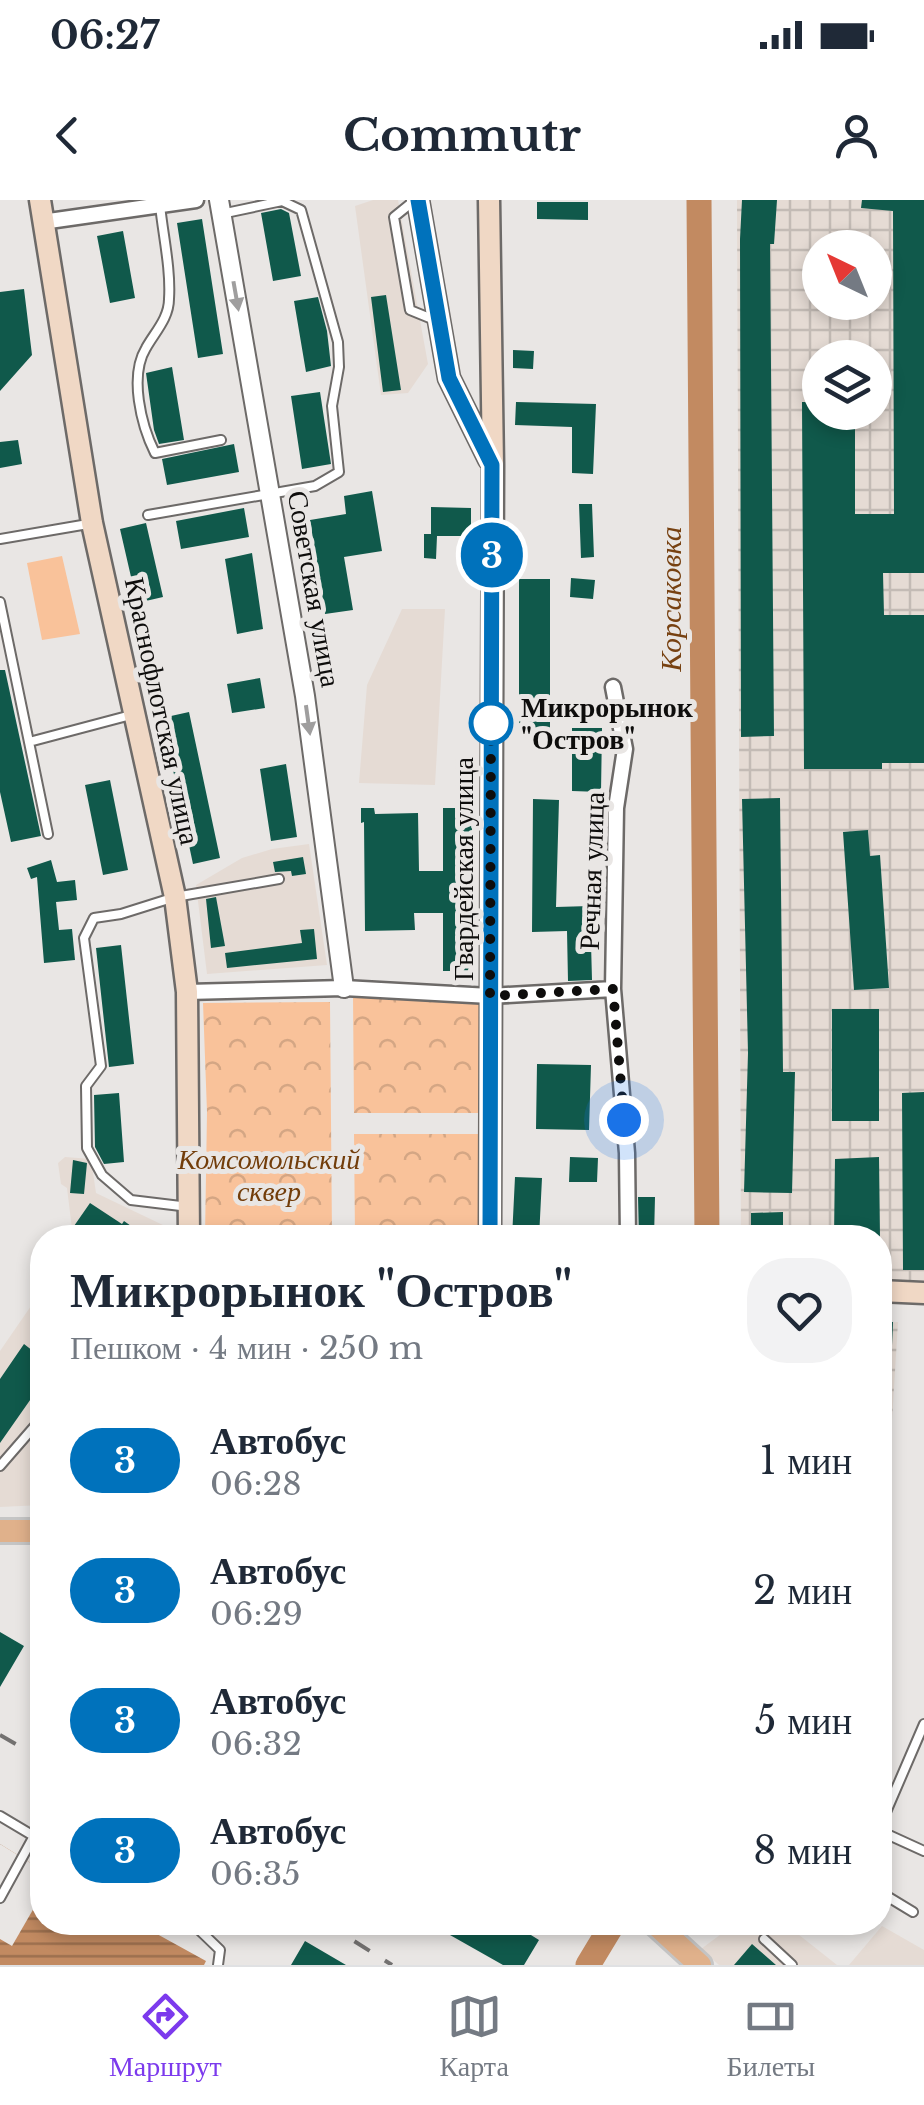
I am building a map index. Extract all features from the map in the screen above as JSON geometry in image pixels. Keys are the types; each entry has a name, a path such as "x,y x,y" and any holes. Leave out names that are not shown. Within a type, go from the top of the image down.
{"main road":[{"name":"Краснофлотская улица","path":"40,200 92,523 175,897 187,992 189,1225"},
{"path":"416,200 449,378 492,465"},
{"name":"Гвардейская улица","path":"489,200 490,1225"},
{"path":"892,1292 924,1293"},
{"path":"0,1531 30,1530"},
{"path":"667,1935 700,1965"}],"street":[{"path":"42,222 196,200"},
{"name":"Советская улица","path":"220,207 304,696 344,988"},
{"name":"Речная улица","path":"613,687 625,749 616,808 613,989 627,1153 628,1225"},
{"path":"187,992 344,988 490,996 613,989"}],"lane":[{"path":"148,515 315,486 338,472 332,406 339,367 338,342 301,210 282,201 220,207"},
{"path":"160,205 170,302 161,325 143,351 137,373 147,437 155,453 222,440"},
{"path":"0,539 92,523"},
{"path":"0,602 48,834"},
{"path":"29,742 136,714"},
{"path":"188,1207 131,1200 102,1175 87,1148 86,1086 101,1066 84,938 94,918 175,897 279,879"},
{"path":"0,1466 30,1432"},
{"path":"892,1800 924,1724"},
{"path":"0,1816 30,1834"},
{"path":"892,1835 924,1850"},
{"path":"0,1898 30,1851"},
{"path":"892,1899 913,1912"},
{"path":"205,1935 220,1950 218,1965"},
{"path":"764,1939 792,1965"}],"shaded area":[{"path":"373,200 398,200 428,364 408,393 381,395 355,206"},
{"path":"737,200 924,200 924,1293 892,1289 892,1225 741,1225"},
{"path":"402,609 445,609 435,785 359,783 367,685"},
{"path":"309,844 327,965 207,974 196,885 242,858"},
{"path":"65,1157 91,1159 96,1193 163,1225 72,1225 67,1188 61,1184 58,1163"},
{"path":"30,1307 30,1506 0,1507 0,1351"},
{"path":"892,1322 898,1322 892,1421"},
{"path":"0,1844 30,1863 30,1935 159,1935 206,1961 204,1965 0,1965"},
{"path":"892,1932 924,1950 924,1965 849,1965 874,1935 892,1935"},
{"path":"720,1935 799,1935 837,1965 719,1965 701,1949"}],"green space":[{"path":"62,556 80,634 42,640 27,563"},
{"path":"353,996 481,1000 481,1113 354,1113"},
{"name":"Комсомольский сквер","path":"330,1002 332,1225 205,1225 203,1003"},
{"path":"354,1134 481,1134 481,1225 355,1225"}],"pier":[{"path":"0,1844 30,1863 30,1915 12,1946 0,1939"}],"building":[{"path":"742,200 777,200 774,244 770,244 774,736 741,737 740,239"},
{"path":"862,200 924,200 924,573 883,573 884,615 924,615 924,763 882,763 882,769 804,769 802,430 855,430 855,514 894,514 893,211 861,208"},
{"path":"537,202 588,202 588,220 537,219"},
{"path":"281,209 289,213 301,276 273,281 261,213"},
{"path":"202,219 223,354 198,358 177,223"},
{"path":"123,231 135,298 110,303 97,236"},
{"path":"24,289 32,355 0,391 0,292"},
{"path":"386,295 401,390 383,392 371,297"},
{"path":"318,297 331,366 306,372 294,301"},
{"path":"513,350 534,351 533,369 513,368"},
{"path":"172,367 184,440 159,444 146,373"},
{"path":"320,392 331,464 302,469 291,396"},
{"path":"516,402 596,404 593,474 572,473 572,427 515,425"},
{"path":"18,440 22,464 0,468 0,442"},
{"path":"234,444 239,472 167,485 162,459"},
{"path":"372,491 382,551 344,557 353,610 325,614 310,520 346,514 344,496"},
{"path":"579,504 592,504 594,557 581,558"},
{"path":"431,507 471,508 471,536 437,536 436,559 424,558 424,534 431,534"},
{"path":"244,508 249,537 181,549 176,521"},
{"path":"146,523 163,597 137,603 120,529"},
{"path":"252,553 263,629 237,634 225,559"},
{"path":"571,578 595,580 593,599 570,597"},
{"path":"519,579 550,579 550,730 519,730"},
{"path":"0,670 5,670 41,836 11,842 0,792"},
{"path":"260,678 265,708 232,713 227,684"},
{"path":"189,712 220,858 193,864 162,718"},
{"path":"572,728 602,728 601,792 572,791"},
{"path":"286,764 297,837 271,841 260,769"},
{"path":"110,780 128,870 103,875 85,785"},
{"path":"780,798 783,1072 795,1072 792,1193 744,1192 748,1053 742,799"},
{"path":"533,799 559,800 556,907 590,906 592,980 568,981 567,931 532,932"},
{"path":"361,808 374,808 375,814 418,813 419,871 443,871 443,808 472,808 472,971 443,971 443,913 414,913 415,930 365,931"},
{"path":"868,830 870,856 880,855 889,988 854,990 843,832"},
{"path":"303,857 306,874 275,872 273,862"},
{"path":"51,860 57,882 75,880 77,900 56,902 59,930 72,929 75,960 44,963 37,877 31,879 27,868"},
{"path":"216,897 225,946 211,948 206,899"},
{"path":"314,929 317,959 227,968 225,953 302,943 300,930"},
{"path":"121,945 134,1064 109,1067 96,948"},
{"path":"832,1009 879,1009 879,1121 832,1121"},
{"path":"537,1064 591,1065 589,1130 536,1129"},
{"path":"924,1092 924,1270 903,1270 902,1093"},
{"path":"119,1093 124,1162 104,1164 95,1147 94,1095"},
{"path":"570,1157 598,1158 597,1182 569,1182"},
{"path":"879,1157 880,1225 834,1225 835,1159"},
{"path":"73,1160 87,1163 84,1194 70,1193"},
{"path":"515,1177 542,1178 540,1225 513,1225"},
{"path":"638,1197 655,1197 654,1225 639,1225"},
{"path":"90,1203 130,1225 75,1225"},
{"path":"783,1212 783,1225 751,1225 751,1213"},
{"path":"24,1344 30,1349 30,1400 0,1443 0,1379"},
{"path":"0,1632 24,1646 0,1687"},
{"path":"450,1935 531,1935 539,1940 524,1965 503,1965"},
{"path":"305,1941 346,1965 291,1965"},
{"path":"752,1944 776,1965 734,1965"}],"waterway":[{"name":"Корсаковка","path":"699,200 707,1225"},
{"name":"Корсаковка","path":"588,1965 606,1935"}],"railway":[{"path":"0,1735 30,1752"},
{"path":"345,1935 392,1965"}],"bus line":[{"name":"3","path":"418,200 449,378 492,465 490,1225"}],"place":[{"name":"Микрорынок \"Остров\"","path":"491,723"}],"route":[{"path":"491,723 490,996 613,989 624,1120"}]}
